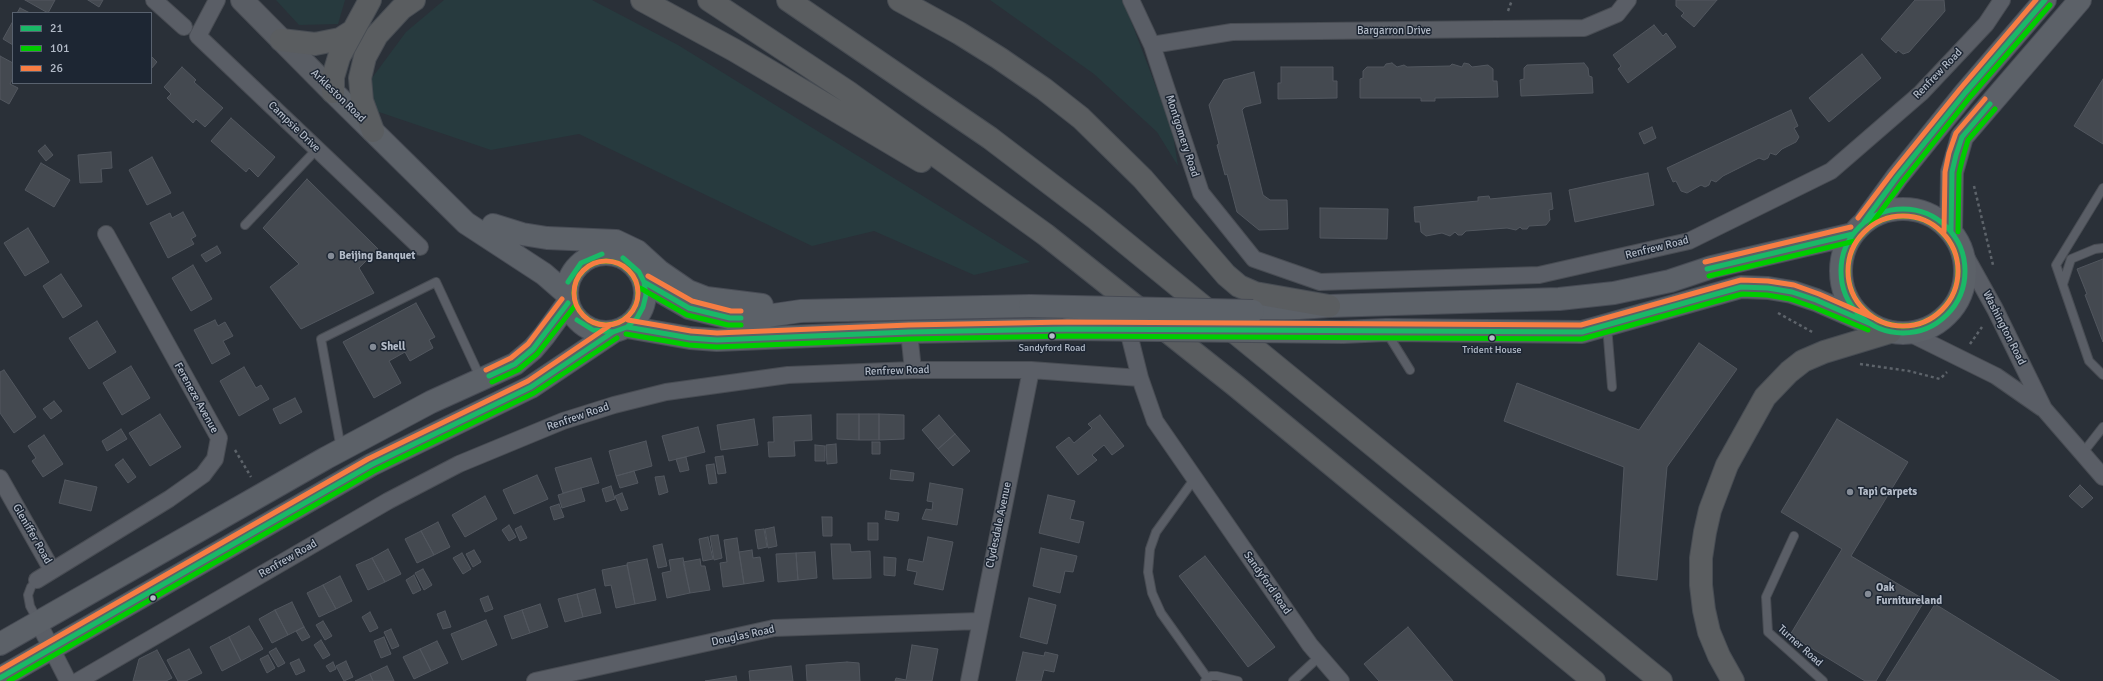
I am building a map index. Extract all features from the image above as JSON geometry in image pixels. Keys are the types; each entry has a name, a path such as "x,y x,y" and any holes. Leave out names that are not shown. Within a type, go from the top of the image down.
{"highway":[{"path":"333,92 335,67 351,32 370,0"},
{"path":"373,131 362,101 360,78 365,57 377,35 401,9 414,0"},
{"path":"642,0 734,50 1046,234"},
{"path":"709,0 848,92 1046,234 1242,392 1594,681"},
{"path":"788,0 990,138 1094,218 1662,681"},
{"path":"899,0 959,33 999,58 1044,89 1081,118 1144,179 1226,275 1239,286 1255,293 1329,306"},
{"path":"281,40 315,44 340,39 351,32"},
{"path":"1733,681 1719,656 1709,632 1704,610 1701,585 1701,558 1705,532 1710,510 1727,465 1765,397 1789,372 1803,361 1824,352 1890,329"}],"main road":[{"path":"1890,329 1856,312 1846,295 1841,275 1844,250 1858,228 1965,93 2044,0"},
{"path":"0,678 371,465 531,387 620,329 637,318 643,307 646,295 644,282 632,264 623,258 602,254 592,257 582,263 574,271 568,282 568,298 574,316 585,326 598,331 620,329 717,340 909,332 1067,329 1343,332 1386,330 1582,332 1741,287 1768,288 1792,292 1890,329 1928,328 1944,318 1956,303 1963,286 1964,273 1956,240 1952,172 1962,138 2080,0"},
{"name":"Arkleston Road","path":"333,92 466,223 544,274 568,298"},
{"name":"Arkleston Road","path":"435,193 493,225 534,245 592,257"},
{"path":"644,282 689,308 730,318 753,318 801,311 1030,306 1253,311 1329,306 1559,299 1614,293 1670,281 1712,267 1858,228 1882,212 1901,208 1920,211 1937,219 1956,240"},
{"path":"493,225 522,234 547,238 616,241 638,251 674,282 706,298 745,304 776,306 801,311"},
{"path":"0,644 341,450 431,402 515,364 533,349 568,298"}],"street":[{"path":"154,0 184,27"},
{"name":"Campsie Drive","path":"217,0 198,36 420,247"},
{"name":"Arkleston Road","path":"242,0 333,92"},
{"name":"Montgomery Road","path":"1131,0 1152,45 1201,193 1254,259"},
{"name":"Bargarron Drive","path":"1152,45 1232,32 1584,28 1617,14 1628,0"},
{"name":"Renfrew Road","path":"1254,259 1320,282 1539,275 1689,241 1831,171 1921,93 1986,24 2002,0"},
{"name":"Fereneze Avenue","path":"37,580 169,499 203,475 215,459 218,438 106,234"},
{"name":"Washington Road","path":"1956,240 1995,309 2044,409 2082,454 2103,476"},
{"name":"Washington Road","path":"1890,329 1996,376 2044,409"},
{"name":"Sandyford Road","path":"1128,330 1140,378 1155,421 1310,645 1341,681"},
{"path":"909,332 913,370"},
{"name":"Renfrew Road","path":"78,681 395,497 458,464 556,424 644,398 725,382 788,375 913,370 1031,370 1140,378"},
{"name":"Clydesdale Avenue","path":"969,681 979,621 1031,370"},
{"name":"Gleniffer Road","path":"0,478 52,570"},
{"name":"Douglas Road","path":"535,681 774,628 979,621"},
{"path":"38,622 68,681"}],"lane":[{"path":"245,225 317,149"},
{"path":"2103,188 2056,265 2090,361 2103,375"},
{"path":"2063,284 2071,259 2095,249 2103,248"},
{"path":"341,450 322,339 436,282 481,379"},
{"path":"1607,325 1612,387"},
{"path":"1386,330 1410,370"},
{"path":"2082,454 2103,428"},
{"path":"1195,478 1156,532 1150,549 1148,572 1152,593 1162,613 1206,680 1217,676 1238,681"},
{"name":"Turner Road","path":"1794,536 1766,597 1768,632 1823,681"},
{"path":"37,580 31,587 28,595 30,606 38,622"},
{"path":"1293,681 1320,656"}],"path":[{"path":"1974,184 1995,270"},
{"path":"214,431 234,448 262,495"}],"green space":[{"path":"276,0 345,0 338,24 299,25"},
{"path":"444,0 592,0 678,45 1030,262 974,275 874,231 812,246 579,134 491,150 373,110 369,82 406,32"},
{"path":"990,0 1123,0 1172,129 1178,166 1157,132 1094,74"}],"building":[{"path":"25,0 55,0 49,12"},
{"path":"88,0 103,0 99,7"},
{"path":"1676,0 1717,0 1694,27 1681,16 1684,13 1676,6"},
{"path":"1915,0 1944,0 1945,11 1909,52 1903,54 1898,50 1896,53 1881,39"},
{"path":"20,8 28,12 18,12"},
{"path":"12,23 12,44 3,39"},
{"path":"1654,25 1663,36 1666,33 1676,47 1628,83 1618,69 1621,66 1613,55"},
{"path":"1862,54 1881,78 1829,122 1809,98"},
{"path":"0,56 12,62 12,80 10,84 18,88 9,104 0,99"},
{"path":"152,57 157,62 152,68"},
{"path":"1392,63 1397,67 1404,65 1407,67 1450,66 1452,64 1462,67 1464,63 1469,64 1472,67 1488,65 1493,69 1493,81 1497,81 1498,97 1435,98 1435,101 1421,101 1421,98 1360,98 1360,79 1363,78 1363,71 1367,67 1384,67 1386,64"},
{"path":"1584,63 1588,68 1589,76 1592,77 1593,93 1521,96 1520,80 1524,79 1524,68 1527,65"},
{"path":"182,67 196,80 194,82 223,108 205,127 196,119 193,123 167,98 171,94 164,87"},
{"path":"1281,67 1333,67 1333,81 1337,81 1337,98 1278,99 1278,83 1281,83"},
{"path":"1254,72 1261,103 1245,107 1242,110 1263,195 1270,200 1287,200 1288,229 1259,230 1237,212 1227,174 1225,175 1217,145 1219,144 1209,105 1224,80"},
{"path":"2103,79 2103,144 2074,126"},
{"path":"1791,110 1798,126 1794,128 1799,137 1796,142 1782,149 1776,155 1770,153 1768,158 1764,160 1759,158 1723,176 1716,182 1711,180 1709,185 1705,187 1701,185 1687,193 1681,191 1676,181 1673,182 1667,168"},
{"path":"231,118 275,157 258,177 249,168 246,172 211,141"},
{"path":"1652,127 1656,138 1644,144 1639,133"},
{"path":"45,145 53,155 46,161 38,151"},
{"path":"111,152 112,168 101,169 102,182 80,183 78,155"},
{"path":"152,157 171,193 147,205 129,170"},
{"path":"41,163 70,180 54,207 25,190"},
{"path":"1648,173 1654,205 1575,222 1569,190"},
{"name":"Beijing Banquet","path":"307,179 378,249 359,268 374,293 301,329 270,287 299,264 263,228"},
{"path":"1551,193 1553,209 1549,210 1550,220 1546,225 1529,226 1527,229 1522,229 1520,227 1516,230 1507,228 1466,231 1462,235 1458,235 1455,232 1450,236 1442,233 1426,236 1421,232 1420,222 1415,222 1414,207 1478,201 1478,197 1489,196 1490,199"},
{"path":"1320,208 1388,209 1387,239 1320,238"},
{"path":"183,212 196,236 191,239 194,244 168,258 150,223 170,213 172,218"},
{"path":"28,228 49,262 25,276 4,243"},
{"path":"217,246 221,253 206,262 201,255"},
{"path":"2103,259 2103,342 2077,269"},
{"path":"193,265 212,299 191,311 172,278"},
{"path":"61,274 82,306 63,318 43,286"},
{"path":"416,303 435,337 429,340 433,348 410,361 405,352 389,361 401,383 374,398 343,342"},
{"path":"215,320 218,326 225,322 233,336 223,341 230,354 212,364 194,330"},
{"path":"97,321 116,352 89,369 69,338"},
{"name":"Trident House","path":"1699,343 1737,369 1667,467 1657,580 1617,575 1624,467 1504,421 1517,383 1639,430"},
{"path":"131,366 150,398 122,415 103,383"},
{"path":"244,367 256,388 261,385 269,399 239,416 220,381"},
{"path":"4,370 36,417 14,433 0,413 0,372"},
{"path":"295,398 302,412 280,424 273,409"},
{"path":"54,401 62,411 51,419 43,409"},
{"path":"160,414 181,447 150,466 129,433"},
{"path":"837,414 859,414 859,440 837,439"},
{"path":"859,414 879,414 879,440 859,440"},
{"path":"879,414 904,415 904,439 879,440"},
{"path":"811,415 812,440 794,441 795,456 769,457 768,442 774,442 773,417"},
{"path":"939,415 955,434 938,449 922,430"},
{"path":"1100,415 1124,446 1112,455 1104,445 1092,455 1097,460 1078,475 1056,447 1069,437 1074,443 1092,428 1088,424"},
{"path":"754,419 758,445 721,450 717,425"},
{"path":"1837,419 1908,462 1851,556 1925,600 1876,681 1865,681 1790,635 1842,549 1781,512"},
{"path":"698,427 705,452 669,461 662,436"},
{"path":"121,429 127,439 107,451 102,441"},
{"path":"955,434 970,451 953,466 938,449"},
{"path":"44,435 63,464 43,477 32,461 36,458 28,446"},
{"path":"646,441 652,466 616,476 609,451"},
{"path":"872,442 880,442 880,454 872,454"},
{"path":"836,444 837,463 827,464 826,445"},
{"path":"815,445 825,446 825,461 815,461"},
{"path":"723,456 726,473 718,474 715,457"},
{"path":"686,457 689,470 680,472 676,459"},
{"path":"591,458 599,483 563,493 555,468"},
{"path":"123,459 136,477 128,483 115,465"},
{"path":"714,464 717,483 709,484 706,465"},
{"path":"891,470 914,473 913,481 890,479"},
{"path":"634,471 638,483 620,488 616,476"},
{"path":"537,475 548,499 514,514 503,490"},
{"path":"664,476 668,492 659,495 655,477"},
{"path":"65,480 97,487 91,511 59,503"},
{"path":"930,483 963,489 957,525 922,519 926,509 932,510 933,502 927,501"},
{"path":"2080,485 2093,498 2082,508 2069,496"},
{"path":"611,486 615,499 606,502 602,489"},
{"path":"581,488 585,501 562,508 558,495"},
{"path":"622,493 628,509 621,511 615,496"},
{"path":"1048,495 1075,501 1070,519 1084,522 1079,543 1039,533"},
{"path":"485,496 497,519 465,537 452,515"},
{"path":"559,504 564,517 554,520 550,507"},
{"path":"886,511 899,513 898,521 885,519"},
{"path":"822,517 832,517 832,536 823,536"},
{"path":"438,522 450,547 434,555 421,531"},
{"path":"868,523 878,523 878,540 868,540"},
{"path":"509,525 516,537 509,541 502,530"},
{"path":"521,526 527,538 520,541 515,529"},
{"path":"774,527 777,546 768,548 765,529"},
{"path":"764,529 767,547 758,549 755,530"},
{"path":"421,531 434,555 417,563 405,539"},
{"path":"718,535 722,558 714,560 710,536"},
{"path":"708,537 713,559 703,561 699,539"},
{"path":"928,537 953,542 943,590 914,584 917,572 907,570 909,559 923,562"},
{"path":"737,538 744,584 723,587 720,563 727,562 724,540"},
{"path":"662,544 667,566 658,568 653,546"},
{"path":"831,544 850,544 851,552 870,551 871,578 833,579"},
{"path":"1041,548 1077,556 1073,572 1065,571 1060,593 1033,586"},
{"path":"388,549 401,574 385,582 372,558"},
{"path":"474,550 481,562 473,567 466,554"},
{"path":"752,550 753,558 760,557 764,581 744,584 739,552"},
{"path":"815,552 817,578 798,580 796,553"},
{"path":"462,553 471,569 463,574 453,558"},
{"path":"796,553 798,580 778,582 776,554"},
{"path":"1205,556 1275,647 1248,667 1179,576"},
{"path":"884,557 896,558 895,576 884,575"},
{"path":"372,558 385,582 368,590 356,565"},
{"path":"683,558 690,593 667,598 662,573 671,571 669,560"},
{"path":"647,559 656,600 635,604 627,563"},
{"path":"700,559 701,566 705,566 710,590 690,593 683,562"},
{"path":"627,565 635,604 616,608 611,585 605,586 602,570"},
{"path":"423,569 432,585 424,590 415,573"},
{"path":"414,575 421,590 413,594 406,580"},
{"path":"340,576 352,601 336,609 323,585"},
{"path":"323,585 336,609 319,617 307,593"},
{"path":"595,589 601,613 583,617 577,594"},
{"path":"577,594 583,617 565,622 558,599"},
{"path":"488,596 493,609 485,612 480,599"},
{"path":"1029,598 1056,605 1047,644 1020,637"},
{"path":"292,602 304,627 288,635 275,610"},
{"path":"540,604 548,627 530,633 522,610"},
{"path":"1935,604 2060,681 1886,681"},
{"path":"275,610 288,635 272,643 259,619"},
{"path":"522,610 530,633 512,639 504,616"},
{"path":"445,611 451,627 443,629 437,614"},
{"path":"370,612 378,628 370,632 362,617"},
{"path":"486,620 497,645 462,660 451,634"},
{"path":"323,621 332,636 325,640 316,625"},
{"path":"249,626 263,649 241,661 229,637"},
{"path":"304,627 310,637 302,641 296,631"},
{"path":"1408,627 1453,681 1379,681 1364,664"},
{"path":"391,629 399,646 392,649 384,632"},
{"path":"229,637 241,661 222,671 210,647"},
{"path":"384,637 391,654 381,658 374,641"},
{"path":"321,640 330,655 323,659 314,645"},
{"path":"437,641 448,663 431,671 420,649"},
{"path":"912,645 938,649 932,681 895,681 896,678 906,680"},
{"path":"276,648 285,663 278,667 269,652"},
{"path":"189,649 202,673 186,681 178,681 167,660"},
{"path":"420,649 431,671 414,679 403,657"},
{"path":"157,650 172,678 166,681 133,681 139,659"},
{"path":"1023,652 1044,656 1045,652 1058,655 1054,672 1044,670 1041,681 1016,681"},
{"path":"268,655 275,668 267,673 260,659"},
{"path":"299,659 305,671 296,675 290,663"},
{"path":"346,661 353,677 344,681 336,666"},
{"path":"333,662 336,669 330,672 326,666"},
{"path":"847,662 859,663 860,681 807,681 806,665"},
{"path":"387,666 394,681 373,681 370,674"},
{"path":"791,666 793,681 750,681 749,671"},
{"path":"370,674 373,681 355,681"},
{"path":"736,676 737,681 705,681"}],"transit line":[{"name":"26","path":"1858,218 1892,173 1960,89 2036,0"},
{"name":"21","path":"1864,222 1897,177 1965,93 2045,0"},
{"name":"101","path":"1870,226 1903,181 1970,97 2050,5"},
{"name":"26","path":"1944,232 1945,172 1949,153 1956,133 1985,99"},
{"name":"21","path":"1951,232 1952,172 1956,155 1962,137 1990,104"},
{"name":"101","path":"1958,232 1959,173 1968,140 1995,109"},
{"name":"21","path":"1903,209 1915,210 1927,214 1947,227 1960,247 1964,259 1965,271 1964,283 1960,295 1947,315 1927,328 1915,332 1903,333 1891,332 1879,328 1859,315 1846,295 1842,283 1841,271 1842,259 1846,247 1859,227 1879,214 1891,210 1903,209"},
{"name":"101","path":"1903,216 1924,220 1942,232 1954,250 1958,271 1954,292 1942,310 1924,322 1903,326 1882,322 1864,310 1852,292 1848,271 1852,250 1864,232 1882,220 1903,216"},
{"name":"26","path":"1903,216 1924,220 1942,232 1954,250 1958,271 1954,292 1942,310 1924,322 1903,326 1882,322 1864,310 1852,292 1848,271 1852,250 1864,232 1882,220 1903,216"},
{"name":"26","path":"1705,262 1851,227"},
{"name":"21","path":"1707,269 1853,234"},
{"name":"101","path":"1709,276 1855,241"},
{"name":"21","path":"568,282 581,263 602,254"},
{"name":"21","path":"577,320 593,330 613,332 627,327 637,318 643,307 646,295 644,282 639,272 623,258"},
{"name":"101","path":"606,261 624,267 632,275 638,293 632,311 624,319 606,325 588,319 580,311 574,293 580,275 588,267 606,261"},
{"name":"26","path":"606,261 618,263 629,270 636,281 638,293 636,305 629,316 618,323 606,325 594,323 583,316 576,305 574,293 576,281 583,270 594,263 606,261"},
{"name":"26","path":"648,276 692,301 731,311 741,311"},
{"name":"26","path":"628,320 691,331 717,333 909,325 1067,322 1581,325 1741,280 1768,281 1794,285 1819,294 1874,318"},
{"name":"21","path":"644,282 689,308 730,318 741,318"},
{"name":"21","path":"627,327 690,338 717,340 909,332 1067,329 1582,332 1741,287 1768,288 1792,292 1816,300 1871,324"},
{"name":"101","path":"640,288 687,315 728,325 741,325"},
{"name":"101","path":"626,334 689,345 717,347 909,339 1067,336 1582,339 1742,294 1767,295 1790,299 1868,330"},
{"name":"26","path":"486,370 511,358 528,344 562,299"},
{"name":"21","path":"489,376 515,364 533,349 568,303"},
{"name":"101","path":"492,382 518,370 537,354 574,307"},
{"name":"26","path":"0,670 368,459 528,381 609,326"},
{"name":"21","path":"0,678 371,465 531,387 613,332"},
{"name":"101","path":"9,681 374,471 534,393 617,338"}],"place":[{"name":"Beijing Banquet","path":"331,256"},
{"name":"Sandyford Road","path":"1052,336"},
{"name":"Trident House","path":"1492,338"},
{"name":"Shell","path":"373,347"},
{"name":"Tapi Carpets","path":"1850,492"},
{"name":"Oak Furnitureland","path":"1868,594"}]}
